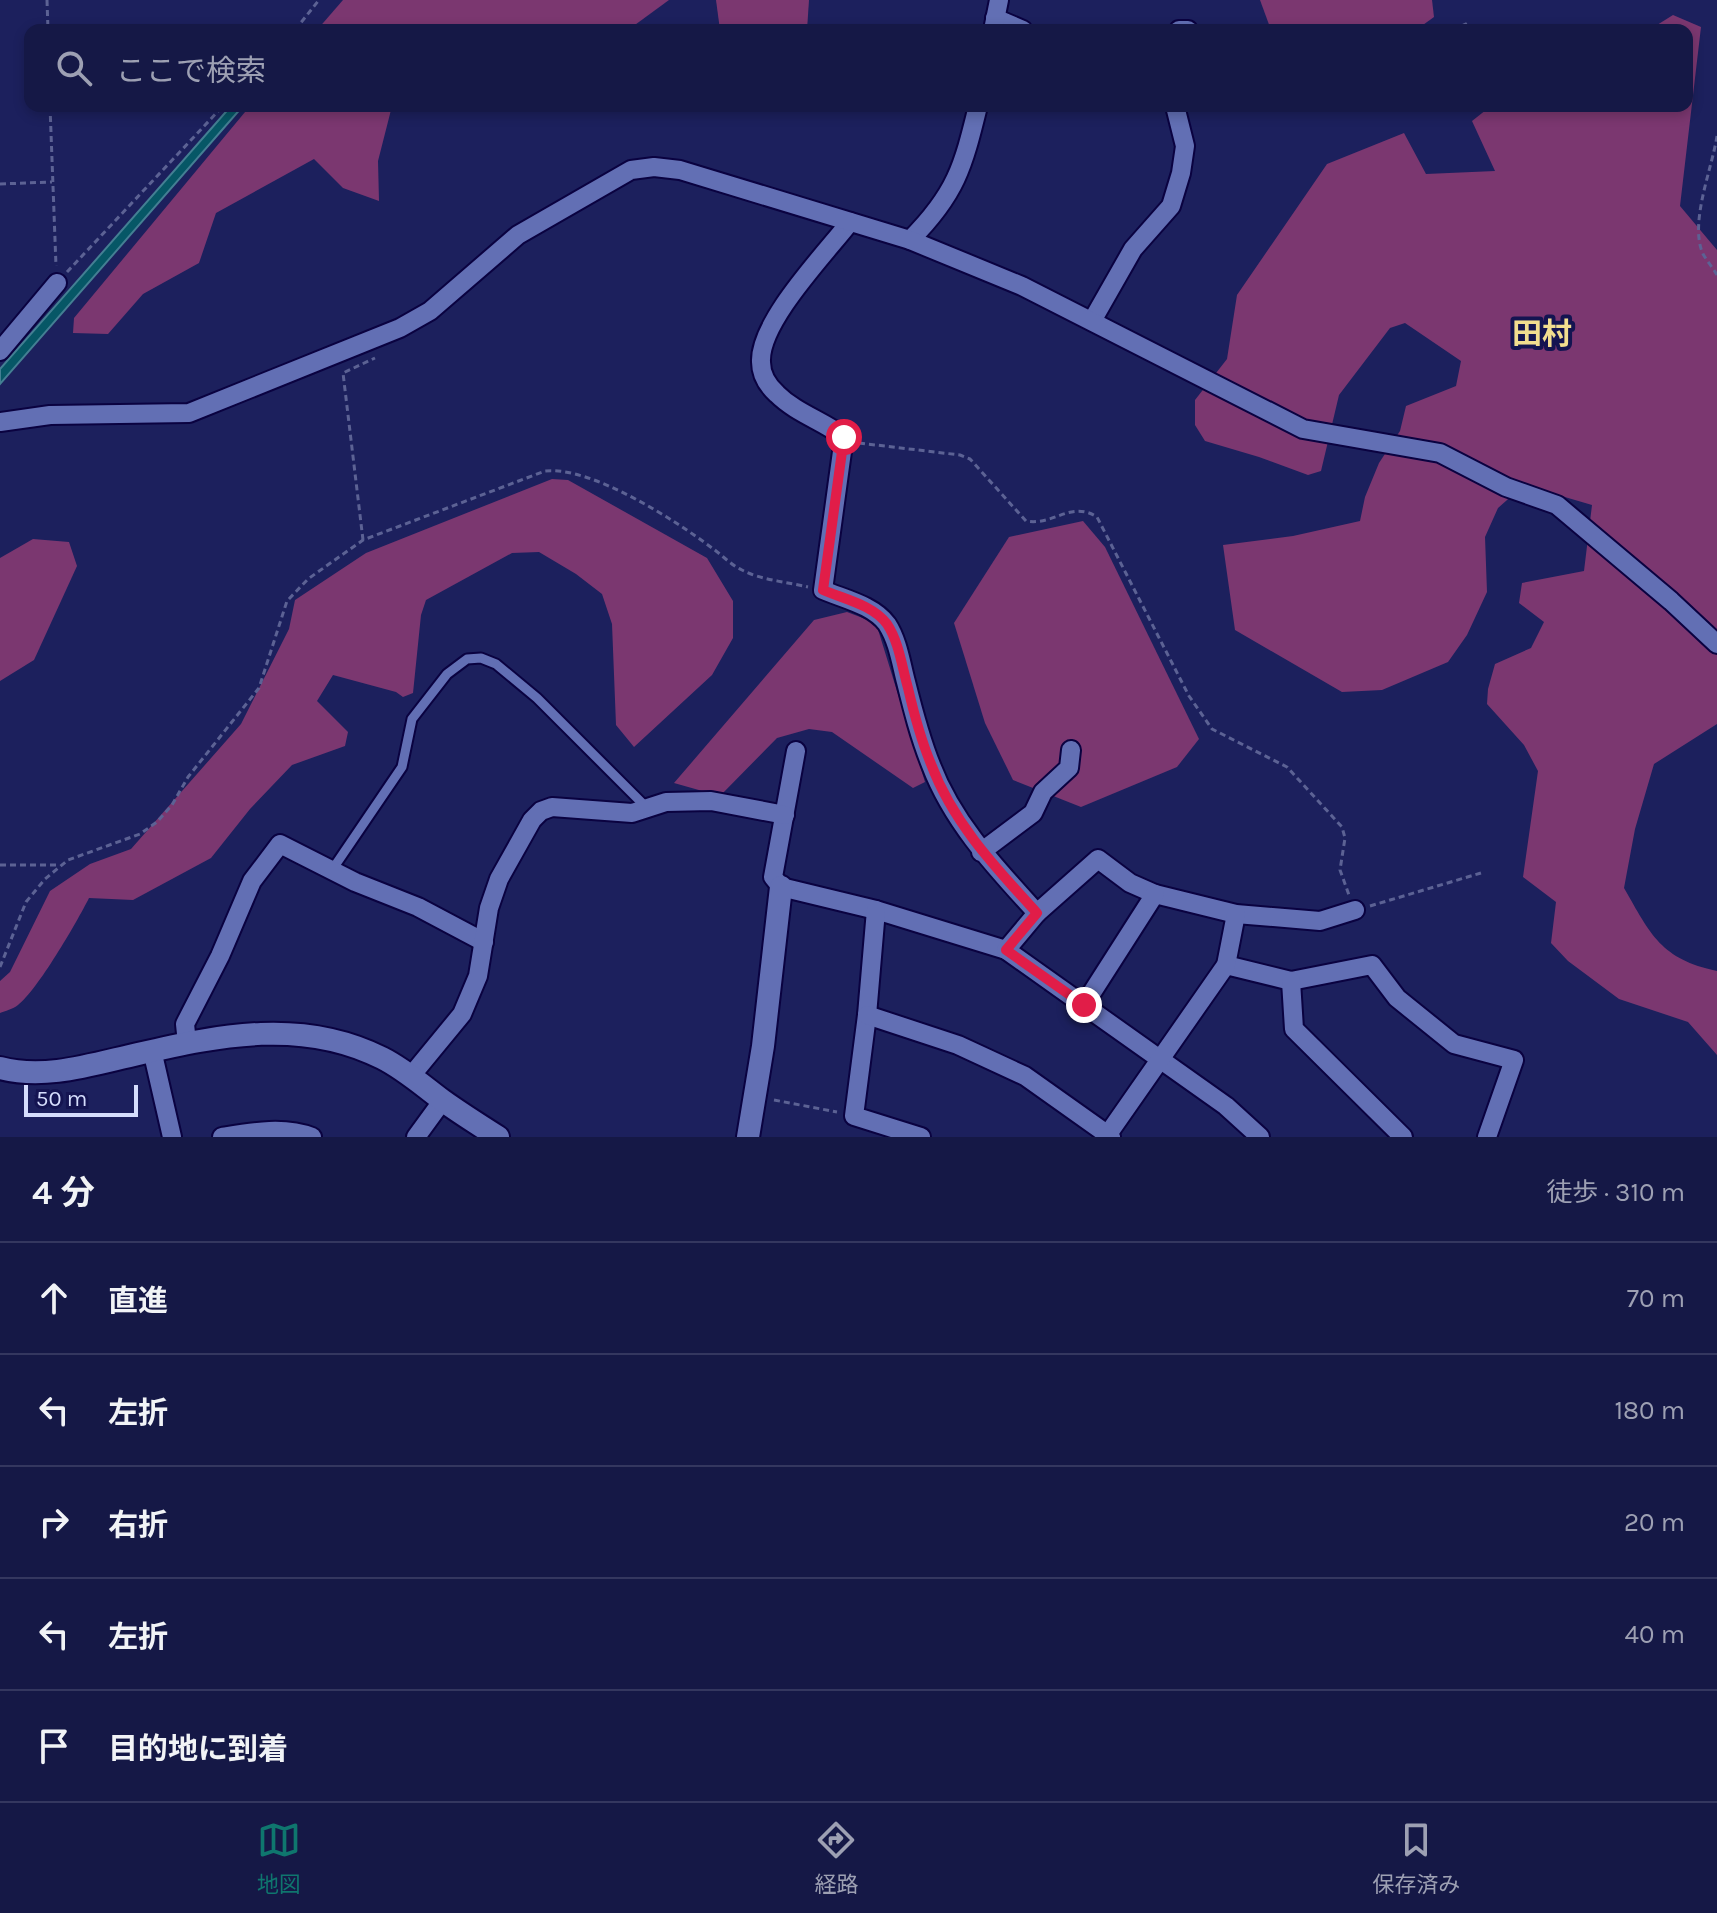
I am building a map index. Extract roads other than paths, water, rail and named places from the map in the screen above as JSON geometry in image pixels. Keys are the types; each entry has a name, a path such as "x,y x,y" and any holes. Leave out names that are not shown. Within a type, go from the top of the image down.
{"street":[{"path":"910,240 933,217 953,188 967,152 977,112"},
{"path":"1092,321 1133,249 1171,206 1185,146 1176,112"},
{"path":"0,422 50,415 189,413 400,328 430,311 518,235 631,170 654,167 680,170 910,240 1022,286 1303,429 1440,453 1506,487 1557,505 1717,644"},
{"path":"850,222 779,311 766,336 760,359 763,377 775,393 793,408 830,426 844,437 823,590 877,614 888,626 897,645 931,766 951,805 981,852 1037,913"},
{"path":"0,351 57,283"},
{"path":"981,852 1033,813 1043,792 1069,768 1071,750"},
{"path":"796,751 773,877 781,887 876,910 1006,950 1226,1106 1260,1137"},
{"path":"411,1076 462,1014 478,976 489,908 499,879 532,820 541,811 552,807 632,813 666,802 711,801 785,815"},
{"path":"187,1043 185,1024 220,956 252,881 280,844 418,907 484,942"},
{"path":"1006,950 1037,913 1098,859 1130,883 1155,894 1236,914 1320,921 1355,910"},
{"path":"748,1137 763,1046 781,887"},
{"path":"1084,1005 1155,894"},
{"path":"876,910 854,1116 921,1137"},
{"path":"867,1015 958,1045 1025,1076 1109,1136 1226,965 1236,914"},
{"path":"1226,965 1291,981 1372,965 1397,998 1454,1044 1514,1060 1487,1137"},
{"path":"1291,981 1294,1029 1403,1137"},
{"path":"0,1068 35,1073 70,1070 232,1034 308,1035 348,1044 382,1058 498,1137"},
{"path":"152,1050 172,1137"},
{"path":"416,1137 443,1100"},
{"path":"222,1137 255,1131 272,1134 300,1132 312,1137"}],"lane":[{"path":"332,870 402,767 412,719 447,674 467,659 481,658 496,664 537,698 647,808"}],"district":[{"name":"田村","path":"1542,334"}]}
